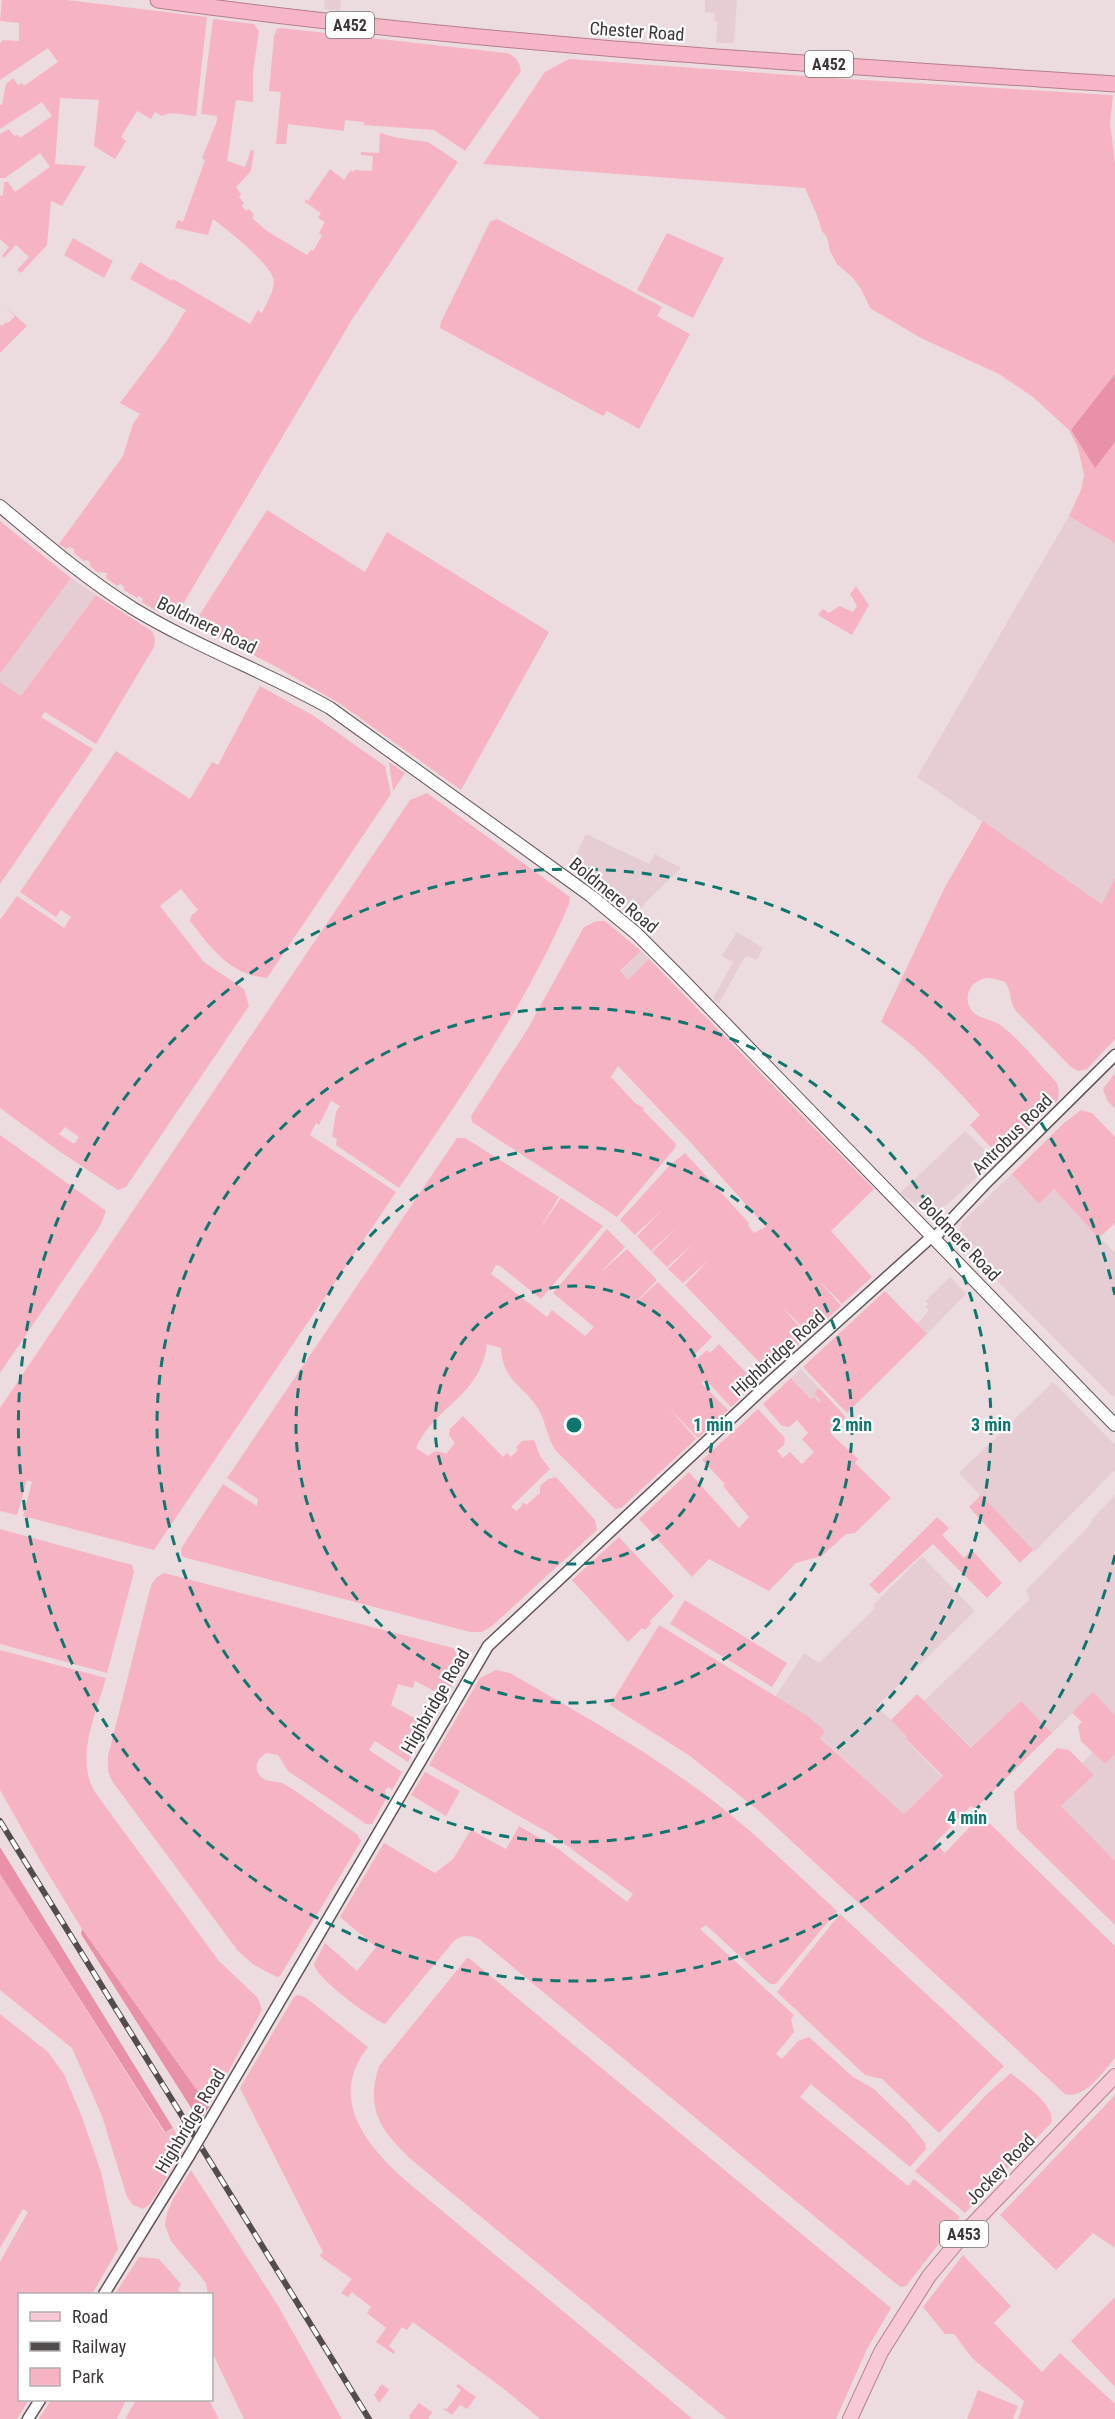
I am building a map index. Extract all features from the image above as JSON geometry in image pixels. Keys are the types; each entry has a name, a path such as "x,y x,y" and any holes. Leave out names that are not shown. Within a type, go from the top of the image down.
{"highway":[{"name":"Chester Road","path":"158,0 345,24 532,43 1115,84"}],"main road":[{"name":"Boldmere Road","path":"0,506 84,576 136,610 330,708 591,896 637,934 679,976 1115,1425"},
{"name":"Jockey Road","path":"850,2419 880,2352 929,2276 969,2228 1115,2076"}],"street":[{"name":"Antrobus Road","path":"933,1237 1115,1055"},
{"name":"Highbridge Road","path":"105,2293 189,2156 488,1646 769,1383 933,1237"},
{"path":"28,2419 39,2401"}],"shaded area":[{"path":"325,0 341,0 340,11 324,9"},
{"path":"705,0 737,0 734,43 716,43 715,13 705,12"},
{"path":"1115,374 1115,442 1095,468 1071,430"},
{"path":"1069,516 1115,543 1115,878 1103,904 917,777"},
{"path":"71,578 96,595 21,696 0,682 0,674"},
{"path":"586,834 649,864 655,854 681,868 631,917 582,874 576,855"},
{"path":"737,932 763,948 756,960 747,956 744,958 719,1004 713,998 733,962 722,956"},
{"path":"641,951 649,959 628,980 620,972"},
{"path":"965,1131 995,1160 949,1203 935,1211 921,1208 900,1193"},
{"path":"1012,1174 1039,1203 1054,1189 1115,1253 1115,1397 960,1243 959,1233 962,1222"},
{"path":"950,1277 966,1294 927,1334 917,1324 929,1311 925,1307 928,1304 925,1301"},
{"path":"801,1369 819,1388 814,1393 822,1400 819,1403 791,1378"},
{"path":"1053,1382 1115,1445 1115,1470 1034,1552 959,1473"},
{"path":"1115,1495 1115,1715 1093,1693 1052,1733 1021,1701 972,1748 924,1701 1030,1599 1026,1591 1030,1586 1089,1526 1092,1519"},
{"path":"922,1556 975,1611 877,1706 942,1777 904,1814 820,1737 825,1731 775,1697 804,1653 819,1663 875,1608 873,1605"},
{"path":"1093,1752 1105,1764 1115,1754 1115,1861 1061,1806 1094,1775 1082,1763"},
{"path":"0,1847 173,2128 165,2132 0,1874"},
{"path":"82,1929 209,2107 200,2122 81,1934"}],"green space":[{"path":"2,0 67,0 207,17 196,116 174,113 162,116 155,112 151,119 137,111 121,137 126,141 115,159 94,146 99,100 60,98 55,164 86,166 62,206 51,201 47,245 21,273 17,270 29,257 16,245 4,258 2,256 9,247 0,239 0,196 3,195 4,182 8,182 15,192 50,167 40,153 5,178 0,178 0,134 9,129 14,136 18,135 20,138 52,116 42,102 0,129 0,105 2,105 6,84 13,78 18,85 22,83 24,86 58,62 48,48 0,80 0,43 3,40 19,41 19,23 0,21"},
{"path":"213,19 254,24 259,31 253,72 253,102 236,100 227,161 245,167 251,150 254,151 251,171 236,187 244,203 242,206 246,211 249,209 254,215 252,218 267,231 307,255 311,250 313,251 322,236 319,233 325,222 318,218 321,213 305,202 305,199 308,201 330,169 344,180 350,171 372,171 373,156 361,155 361,152 379,153 380,133 428,142 458,162 353,318 174,619 166,615 163,610 158,612 142,602 143,599 124,590 121,584 117,586 106,578 107,573 97,572 90,566 90,562 84,561 74,553 74,549 69,547 66,549 59,544 123,456 133,424 140,414 120,403 166,342 186,310 130,279 140,262 250,324 258,310 262,313 272,291 274,283 267,267 249,248 213,219 208,235 175,228 178,220 183,222 205,160 202,158 217,121 217,116 201,114"},
{"path":"277,29 506,53 516,59 521,71 465,151 434,130 364,125 364,122 345,120 344,131 288,124 286,144 276,144 281,92 269,91 274,36"},
{"path":"569,59 1113,95 1110,123 1115,163 1115,543 1069,516 1081,490 1084,475 1078,448 1069,430 1033,397 999,374 921,338 870,308 853,278 837,264 805,188 483,164 545,72"},
{"path":"497,219 662,307 657,316 690,334 639,429 607,411 603,416 440,328 490,222"},
{"path":"667,233 724,258 693,318 637,290"},
{"path":"73,238 113,261 104,278 64,255"},
{"path":"0,302 27,326 0,353 0,324 2,326 8,323 15,316"},
{"path":"267,510 365,572 387,532 549,632 461,790 339,703 273,665 193,625"},
{"path":"0,521 71,578 0,674"},
{"path":"856,586 869,605 852,635 818,615 823,609 829,613 840,606 853,612 857,606 850,594"},
{"path":"96,595 153,632 154,647 96,744 45,712 41,717 93,749 0,884 0,682 21,696"},
{"path":"260,686 314,716 385,766 391,794 267,978 242,972 214,950 190,921 191,916 198,910 181,889 160,906 204,962 244,989 249,1006 126,1187 118,1190 0,1108 0,920 17,896 64,928 71,917 61,910 56,917 20,892 116,751 190,799 212,762 218,765","holes":["65,1127 79,1137 74,1144 59,1134"]},
{"path":"389,762 405,773 393,791"},
{"path":"427,793 570,897 552,942 513,1014 469,1085 399,1188 336,1145 337,1139 332,1137 336,1112 340,1106 331,1101 319,1125 316,1123 310,1135 396,1192 154,1550 23,1516 32,1482 27,1480 17,1515 0,1511 0,1408 410,800"},
{"path":"983,821 1102,904 1115,878 1115,1039 1087,1069 1078,1071 1071,1067 1016,1011 1005,982 987,978 976,982 969,991 969,1007 973,1012 1009,1032 1057,1083 1059,1090 1057,1101 999,1156 970,1125 980,1115 921,1053 881,1022 945,887"},
{"path":"597,921 605,921 641,951 620,971 628,980 649,959 874,1189 831,1231 872,1277 842,1304 818,1279 841,1306 810,1334 783,1308 808,1336 771,1369 765,1368 685,1285 710,1259 683,1283 668,1269 694,1243 667,1267 652,1252 681,1224 651,1251 637,1236 662,1210 635,1235 620,1220 670,1165 685,1153 749,1223 754,1233 766,1227 618,1066 611,1077 635,1103 644,1108 643,1110 676,1144 617,1217 472,1122 471,1116 527,1030 584,927"},
{"path":"1115,1073 1115,1109 1107,1100 1103,1089"},
{"path":"1081,1110 1092,1113 1115,1137 1115,1223 1099,1238 1054,1189 1039,1204 1012,1174 1064,1123"},
{"path":"0,1135 106,1211 100,1226 0,1373"},
{"path":"457,1138 465,1138 559,1197 539,1230 561,1198 603,1226 541,1299 500,1266 496,1265 491,1274 547,1317 552,1310 585,1336 594,1327 553,1293 607,1229 625,1247 599,1274 627,1249 657,1280 631,1307 658,1282 712,1337 694,1355 697,1359 707,1350 710,1353 719,1344 754,1381 754,1385 731,1407 706,1380 703,1381 702,1384 728,1410 698,1438 668,1407 696,1439 621,1508 615,1509 557,1452 541,1414 506,1370 501,1348 487,1344 483,1362 476,1376 467,1389 434,1421 416,1448 428,1456 437,1451 446,1454 455,1443 449,1435 450,1429 463,1416 503,1457 507,1453 511,1457 518,1450 516,1447 522,1441 534,1440 540,1456 550,1469 511,1507 516,1511 523,1502 526,1505 540,1493 540,1486 548,1479 556,1477 595,1520 597,1530 492,1626 482,1632 470,1632 183,1557 182,1547 223,1484 257,1506 258,1499 227,1478"},
{"path":"885,1291 927,1334 847,1413 803,1367"},
{"path":"791,1378 811,1399 814,1397 819,1403 821,1400 814,1393 819,1388 846,1417 831,1434 858,1459 855,1463 891,1498 855,1533 846,1534 822,1556 796,1563 769,1591 709,1559 692,1577 639,1519 689,1472 739,1528 749,1517 723,1486 725,1484 702,1460 758,1409 785,1438 784,1445 777,1451 783,1458 790,1452 802,1464 814,1452 802,1439 808,1433 797,1420 789,1427 782,1426 763,1404"},
{"path":"981,1495 1033,1550 1020,1563 969,1507"},
{"path":"937,1517 949,1528 942,1535 964,1558 972,1550 1002,1583 987,1598 933,1544 879,1594 869,1585"},
{"path":"0,1529 132,1565 134,1572 107,1673 0,1644"},
{"path":"619,1537 674,1596 650,1621 651,1623 645,1630 642,1628 628,1642 572,1580"},
{"path":"164,1573 453,1648 459,1661 458,1673 446,1697 415,1681 413,1688 398,1684 391,1705 428,1726 408,1762 375,1741 369,1750 402,1772 392,1790 389,1787 385,1790 386,1799 372,1824 366,1824 288,1771 278,1755 267,1753 259,1760 257,1769 260,1776 286,1785 357,1834 361,1841 280,1976 277,1977 254,1965 238,1951 112,1781 108,1771 108,1756 151,1585 157,1577"},
{"path":"685,1600 787,1663 772,1687 670,1624"},
{"path":"659,1625 806,1715 825,1731 820,1738 904,1814 943,1776 906,1739 907,1737 891,1720 917,1694 971,1748 1021,1701 1052,1733 975,1809 971,1806 935,1843 945,1853 981,1815 1115,1946 1115,2058 1093,2083 1079,2093 1065,2094 759,1811 690,1756 610,1705"},
{"path":"0,1650 106,1678 89,1738 87,1768 90,1782 97,1795 219,1961 258,1998 262,2010 209,2107 82,1929 0,1790"},
{"path":"496,1670 510,1673 578,1712 645,1753 709,1797 837,1911 776,1984 770,1984 706,1925 700,1929 794,2015 791,2019 794,2032 776,2054 782,2059 798,2041 809,2037 853,2077 874,2089 909,2123 925,2143 926,2149 910,2167 811,2084 800,2097 908,2186 914,2179 960,2217 906,2286 901,2287 894,2282 479,1939 466,1936 453,1942 385,2024 345,1997 317,1970 314,1964 325,1943 357,1971 376,1947 340,1917 384,1843 435,1873 453,1859 471,1830 506,1849 519,1826 557,1848 627,1902 633,1894 551,1834 429,1765 480,1678"},
{"path":"1093,1692 1115,1715 1115,1754 1105,1764 1081,1741 1078,1726 1082,1722 1072,1713"},
{"path":"1057,1748 1069,1750 1094,1775 1061,1806 1115,1861 1115,1925 1017,1829 1014,1792"},
{"path":"425,1772 460,1791 446,1816 411,1795"},
{"path":"0,1874 164,2132 174,2129 183,2151 150,2204 143,2209 133,2205 127,2197 102,2116 72,2048 0,1990"},
{"path":"840,1914 1004,2066 939,2133 882,2079 865,2075 777,1992"},
{"path":"467,1958 891,2308 867,2349 836,2419 727,2419 413,2161 392,2140 384,2129 375,2107 375,2081 379,2066"},
{"path":"298,1995 305,1997 368,2047 356,2066 351,2085 352,2103 357,2120 377,2152 405,2180 693,2419 540,2419 504,2389 413,2322 407,2330 402,2327 389,2346 395,2351 394,2354 376,2342 386,2328 367,2313 371,2307 352,2292 348,2297 341,2293 352,2279 320,2255 323,2252 240,2088 294,1997"},
{"path":"0,2014 48,2052 64,2074 101,2172 118,2249 93,2293 18,2293 18,2401 28,2401 17,2419 0,2419 0,2262 28,2212 23,2209 0,2248"},
{"path":"1011,2073 1044,2103 1049,2110 1051,2123 965,2213 915,2171 987,2094"},
{"path":"1115,2095 1115,2248 1093,2233 1056,2270 1000,2215"},
{"path":"191,2170 277,2304 342,2419 244,2419 213,2354 213,2293 208,2293 206,2283 171,2241 165,2225 173,2199"},
{"path":"963,2255 1011,2306 994,2323 1042,2372 1060,2353 1115,2404 1115,2419 1018,2419 1024,2401 972,2358 954,2334 945,2334 923,2307"},
{"path":"139,2257 159,2259 181,2284 178,2290 182,2293 116,2293"},
{"path":"1115,2297 1115,2387 1071,2341"},
{"path":"382,2384 389,2390 379,2403 374,2395"},
{"path":"458,2384 476,2397 467,2409 460,2405 452,2415 442,2408 447,2409 461,2390 456,2386"},
{"path":"978,2390 1018,2406 1013,2419 967,2419"},
{"path":"50,2401 126,2401 117,2419 39,2419"},
{"path":"135,2401 210,2401 219,2419 125,2419"},
{"path":"419,2403 432,2412 428,2419 410,2419 409,2416"}],"railway":[{"path":"0,1821 369,2419"}]}
